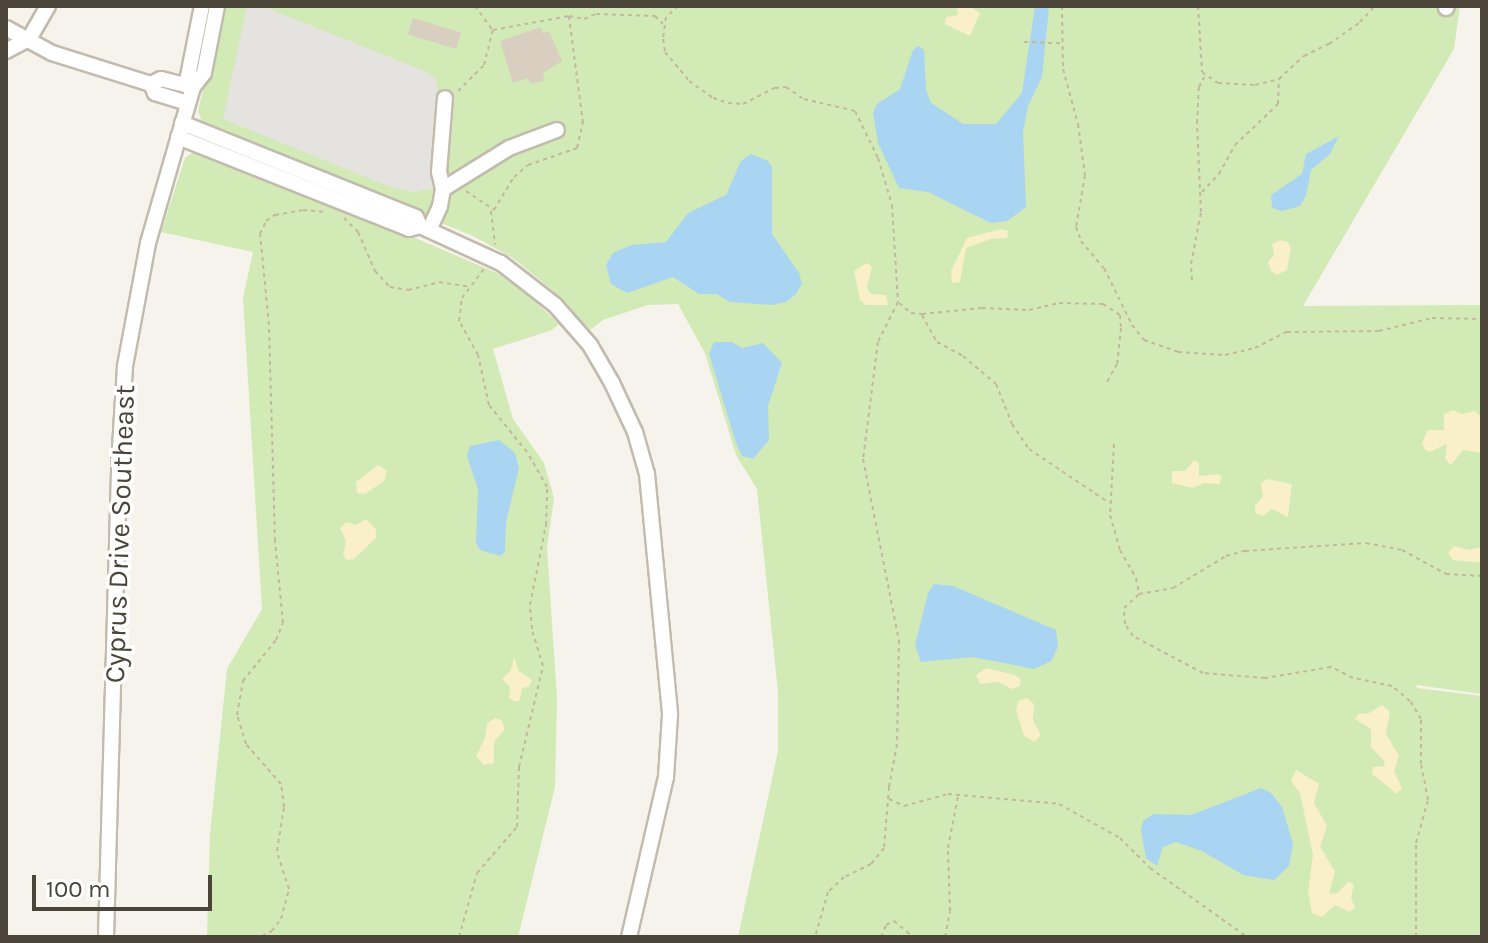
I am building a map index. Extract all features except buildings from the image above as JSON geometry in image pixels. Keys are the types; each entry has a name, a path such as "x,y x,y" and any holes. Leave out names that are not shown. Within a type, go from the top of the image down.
{"street":[{"path":"6,51 29,39 48,6"},
{"path":"193,87 188,76 202,6"},
{"path":"193,87 204,73 217,6"},
{"path":"6,28 52,53 151,84 161,79 193,87"},
{"path":"151,84 155,93 188,103"},
{"name":"Cyprus Drive Southeast","path":"106,937 124,381 141,272 193,87"},
{"path":"425,228 440,206 443,189 439,172 445,98"},
{"path":"180,130 409,229 425,228 490,257 535,287 590,345 625,408 647,474 667,679 670,742 663,788 629,937"},
{"path":"443,189 509,148 557,130"}],"path":[{"path":"475,6 493,30"},
{"path":"678,6 666,17 665,52 689,81 713,98 743,104 775,88 786,87 804,99 855,111 878,158 889,191 894,221 898,302 878,342 863,459 899,640 897,744 884,848 871,864 844,877 828,892 815,937"},
{"path":"1062,6 1064,76 1078,124 1085,175 1076,227 1081,241 1104,268 1125,313 1140,336 1154,345 1178,352 1218,355 1255,348 1287,332 1379,331 1432,318 1482,319"},
{"path":"1198,6 1198,62 1205,76 1233,85 1263,85 1279,79 1304,56 1329,44 1360,22 1375,6"},
{"path":"493,30 569,16 584,19 596,14 655,16 664,25"},
{"path":"445,98 464,88 484,65 493,30"},
{"path":"1024,42 1062,43"},
{"path":"1192,280 1201,193 1197,123 1199,87 1205,76"},
{"path":"1201,193 1219,174 1235,145 1278,104 1281,92 1279,79"},
{"path":"230,937 262,936 272,931 286,907 289,889 277,851 284,807 281,784 243,739 237,715 243,681 276,640 283,623 276,563 268,381 269,325 261,230 266,221 280,213 303,210 330,212 348,221 358,232 375,271 390,287 408,290 439,282 470,287"},
{"path":"459,937 477,873 518,823 519,767 543,671 530,605 548,501 547,487 539,469 487,401 478,355 463,334 459,321 460,303 490,257 497,235 491,211"},
{"path":"898,302 911,313 922,314 982,308 1029,310 1083,302 1103,304 1120,315"},
{"path":"1120,315 1125,313"},
{"path":"922,314 937,342 963,356 996,384 1012,424 1029,449 1108,502"},
{"path":"1107,382 1117,364 1120,315"},
{"path":"1114,444 1108,502 1115,538 1138,583 1139,594"},
{"path":"1416,937 1416,843 1428,800 1421,764 1421,719 1410,701 1392,686 1353,678 1331,667 1265,678 1203,673 1127,629 1124,608 1139,594 1173,588 1237,552 1346,542 1402,550 1446,574 1482,576"},
{"path":"889,799 904,806 958,795 1031,800 1072,810 1120,838 1150,868 1247,937"},
{"path":"945,937 950,911 948,848 958,795"},
{"path":"881,937 886,925 894,921 913,937"}],"green space":[{"path":"223,6 1460,6 1454,49 1303,306 1482,305 1482,694 1416,685 1417,688 1482,696 1480,937 738,937 778,751 778,692 757,489 736,455 705,353 678,304 648,305 603,320 590,330 552,290 513,258 473,236 203,125 198,111"},
{"path":"195,151 366,217 497,273 528,295 559,324 552,330 493,349 513,419 544,463 554,498 547,548 557,698 555,787 518,937 207,937 210,834 227,669 262,609 243,298 253,252 161,232 185,158"}],"sand":[{"path":"956,6 969,6 980,13 970,36 945,24 946,17 958,15"},
{"path":"1001,229 1009,231 1007,238 991,239 966,248 960,282 952,283 951,271 967,238"},
{"path":"1280,240 1288,242 1291,248 1287,270 1277,275 1271,271 1268,262 1274,255 1272,244"},
{"path":"867,263 872,267 867,288 871,294 886,295 888,305 866,305 860,300 854,271"},
{"path":"1453,410 1462,414 1475,411 1482,418 1482,453 1463,450 1451,465 1445,459 1447,444 1430,452 1425,450 1422,443 1428,430 1444,430 1444,414"},
{"path":"1194,460 1199,463 1199,476 1218,474 1222,477 1219,484 1204,483 1193,488 1172,483 1172,471 1185,471"},
{"path":"378,465 387,471 384,481 365,494 357,493 356,482"},
{"path":"1268,479 1292,484 1288,517 1272,509 1263,516 1255,513 1255,506 1263,496 1261,483"},
{"path":"366,519 376,529 376,538 354,559 347,560 343,555 346,541 340,528 346,522 356,525"},
{"path":"1454,546 1469,550 1482,547 1482,563 1453,560 1448,553"},
{"path":"514,657 519,671 532,680 529,687 522,688 520,700 516,702 509,698 510,687 502,679 511,670"},
{"path":"986,668 1015,675 1021,680 1020,686 1012,689 998,682 980,684 976,675"},
{"path":"1027,698 1034,704 1033,720 1041,735 1035,742 1024,736 1016,710 1018,701"},
{"path":"1382,705 1390,712 1386,734 1399,756 1394,771 1402,788 1397,794 1372,774 1373,767 1384,766 1385,762 1371,747 1371,729 1355,719 1358,714 1369,713"},
{"path":"495,718 501,720 505,729 494,742 494,763 484,765 476,756 485,738 487,723"},
{"path":"1296,770 1319,784 1314,803 1327,826 1320,846 1335,872 1329,893 1336,894 1348,882 1354,884 1351,898 1355,907 1350,912 1335,905 1322,917 1312,913 1308,891 1313,855 1300,793 1291,781"}],"shaded area":[{"path":"247,6 262,6 422,70 436,79 439,103 433,188 415,192 393,188 223,119"}],"water":[{"path":"1035,6 1049,6 1042,77 1028,106 1023,132 1026,207 1007,221 991,223 928,192 899,188 878,143 873,112 877,104 900,89 913,50 918,46 924,50 926,90 931,103 963,124 996,124 1022,93"},
{"path":"1339,136 1330,154 1311,170 1306,196 1300,206 1282,211 1272,208 1271,195 1302,174 1306,154"},
{"path":"751,154 768,161 772,167 772,234 799,273 802,284 796,294 786,302 772,305 730,302 717,294 699,294 673,277 627,293 611,284 606,265 613,253 631,245 666,242 688,213 726,195 741,161"},
{"path":"714,342 732,342 742,348 763,343 782,363 768,406 769,440 753,459 742,456 736,443 709,354"},
{"path":"499,440 515,453 519,468 506,522 505,552 500,556 480,550 476,543 478,489 467,456 470,446"},
{"path":"934,584 953,586 1056,630 1058,647 1051,661 1034,669 973,657 921,662 915,645 928,593"},
{"path":"1261,788 1271,793 1282,807 1293,844 1289,866 1274,880 1243,875 1202,851 1176,842 1163,847 1157,866 1146,858 1141,830 1143,821 1153,814 1191,815"}]}
